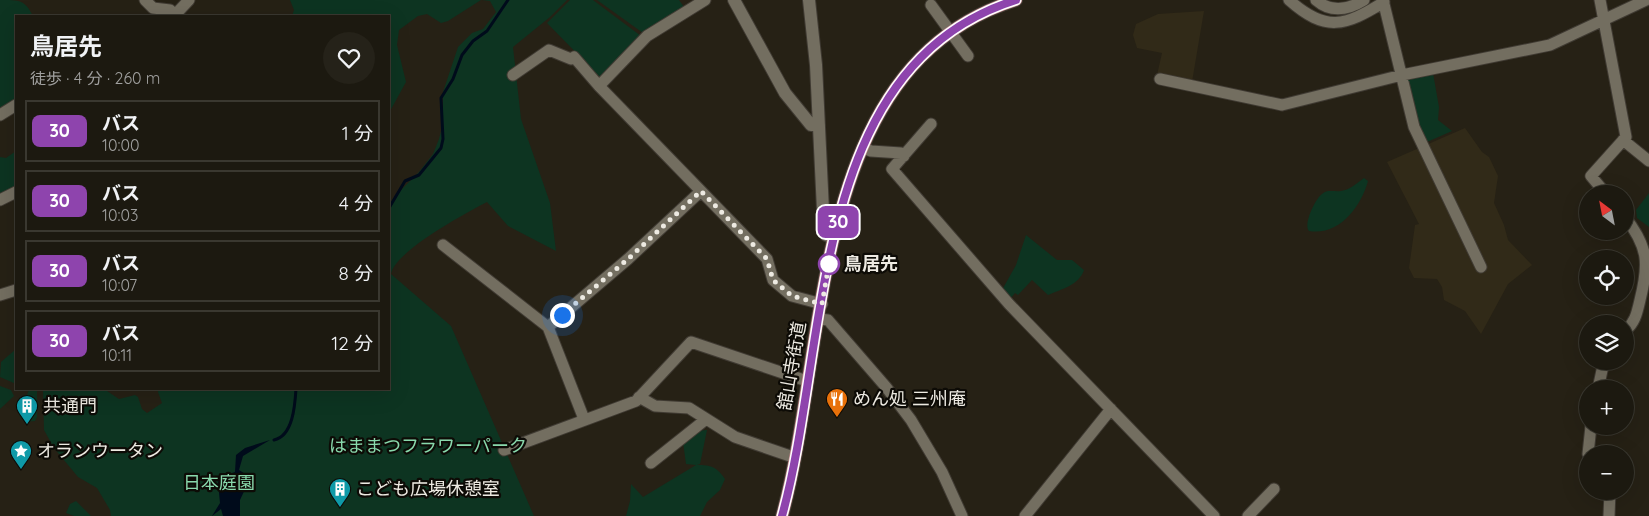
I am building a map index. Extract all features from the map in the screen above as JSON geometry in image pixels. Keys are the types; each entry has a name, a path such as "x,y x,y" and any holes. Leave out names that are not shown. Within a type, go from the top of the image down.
{"main road":[{"name":"舘山寺街道","path":"782,516 834,238 848,189 863,148 882,108 901,79 923,55 950,32 983,13 1016,0"}],"street":[{"path":"145,0 153,8 170,10 173,15"},
{"path":"175,15 189,0"},
{"path":"599,86 648,36 705,0"},
{"path":"734,0 788,98 811,125 819,125"},
{"path":"809,0 815,55 824,231 826,235 834,238"},
{"path":"1289,0 1318,21 1339,24 1355,19 1384,1 1414,127 1481,267"},
{"path":"1316,0 1326,6 1343,9 1364,0"},
{"path":"1598,185 1591,176 1626,137 1600,0"},
{"path":"1160,79 1282,105 1402,75 1542,47 1646,0"},
{"path":"931,5 968,56"},
{"path":"513,76 546,52 552,50 571,60 574,57 599,86 767,259 773,280 792,296 822,304"},
{"path":"0,115 15,106"},
{"path":"931,124 892,169 1004,298 1214,516"},
{"path":"1623,140 1649,161"},
{"path":"863,148 871,151 901,153 904,156"},
{"path":"548,327 628,259 701,191"},
{"path":"0,200 15,192"},
{"path":"1634,230 1643,244 1647,264 1634,320"},
{"path":"443,245 548,327 584,419"},
{"path":"0,295 15,290"},
{"path":"819,319 828,320 899,403 932,454 962,516"},
{"path":"504,450 636,401 691,342 808,381"},
{"path":"639,397 655,406 689,408 705,420 746,442 794,457"},
{"path":"1025,516 1111,409"},
{"path":"651,463 705,420"},
{"path":"1248,516 1274,489"},
{"path":"1610,500 1610,516"}],"shaded area":[{"path":"1204,11 1192,82 1157,75 1162,53 1137,48 1133,35 1136,24 1158,14"},
{"path":"1465,128 1482,152 1489,157 1498,176 1494,203 1504,225 1508,240 1532,265 1508,284 1481,334 1465,311 1444,300 1442,287 1437,279 1414,278 1409,268 1415,225 1419,224 1387,162"}],"green space":[{"path":"0,0 12,0 24,4 32,15 15,15 15,101 0,110"},
{"path":"290,0 481,0 448,21 441,23 427,14 418,16 399,30 397,45 406,82 390,111 390,15 292,15 294,10"},
{"path":"482,0 567,0 550,17 513,47 521,119 550,203 556,251 508,226 487,202 418,244 395,265 391,274 451,326 534,516 111,516 110,510 97,488 78,477 54,448 44,430 43,390 106,390 119,399 135,395 138,397 142,409 147,413 162,403 159,390 390,390 390,205 397,194 419,172 433,154 443,124 443,92 458,47 472,33 483,29 496,12 490,1"},
{"path":"570,0 593,0 641,36 600,77 547,23"},
{"path":"597,0 679,0 684,7 643,33"},
{"path":"1433,73 1439,107 1438,120 1452,131 1427,142 1419,131 1407,80 1409,77"},
{"path":"15,152 15,189 0,193 0,157 6,158"},
{"path":"1364,178 1368,181 1365,191 1347,218 1330,229 1309,231 1308,223 1311,212 1316,201 1324,192 1347,189"},
{"path":"1649,193 1649,227 1637,218 1636,210"},
{"path":"1026,235 1057,260 1072,260 1084,270 1082,275 1069,286 1048,295 1032,280 1018,295 1015,293 1010,299 1002,290 1016,265"},
{"path":"15,350 15,384 0,377 1,362"},
{"path":"0,386 11,390 14,396 0,409"},
{"path":"29,390 37,390 37,417 35,421 26,421 19,415 20,408"},
{"path":"707,430 700,464 697,465 713,468 725,479 720,490 707,502 700,516 626,516 630,501 631,484 643,497 696,465 686,464 683,442 696,431"},
{"path":"76,501 91,516 74,516 66,513 70,504"}],"water":[{"path":"270,440 243,456 239,470 247,475 247,485 240,500 240,516 223,516 221,509 212,516 220,503 218,482 223,476 235,472 236,455 245,448"}],"waterway":[{"path":"390,206 405,181 419,175 441,148 443,139 441,98 453,79 462,55 473,41 487,31 508,0"},
{"path":"274,440 285,433 289,426 294,411 296,390"}],"bus line":[{"name":"30","path":"782,516 836,230 853,176 875,121 891,92 911,66 935,44 976,16 1016,0"}],"place":[{"name":"鳥居先","path":"829,264"},
{"name":"めん処 三州庵","path":"837,418"},
{"name":"共通門","path":"27,425"},
{"name":"オランウータン","path":"21,470"},
{"name":"こども広場休憩室","path":"340,508"}],"route":[{"path":"562,315 628,259 701,191 767,259 773,280 792,296 822,304 829,264"}],"park label":[{"name":"はままつフラワーパーク","path":"428,446"},
{"name":"日本庭園","path":"219,483"}]}
